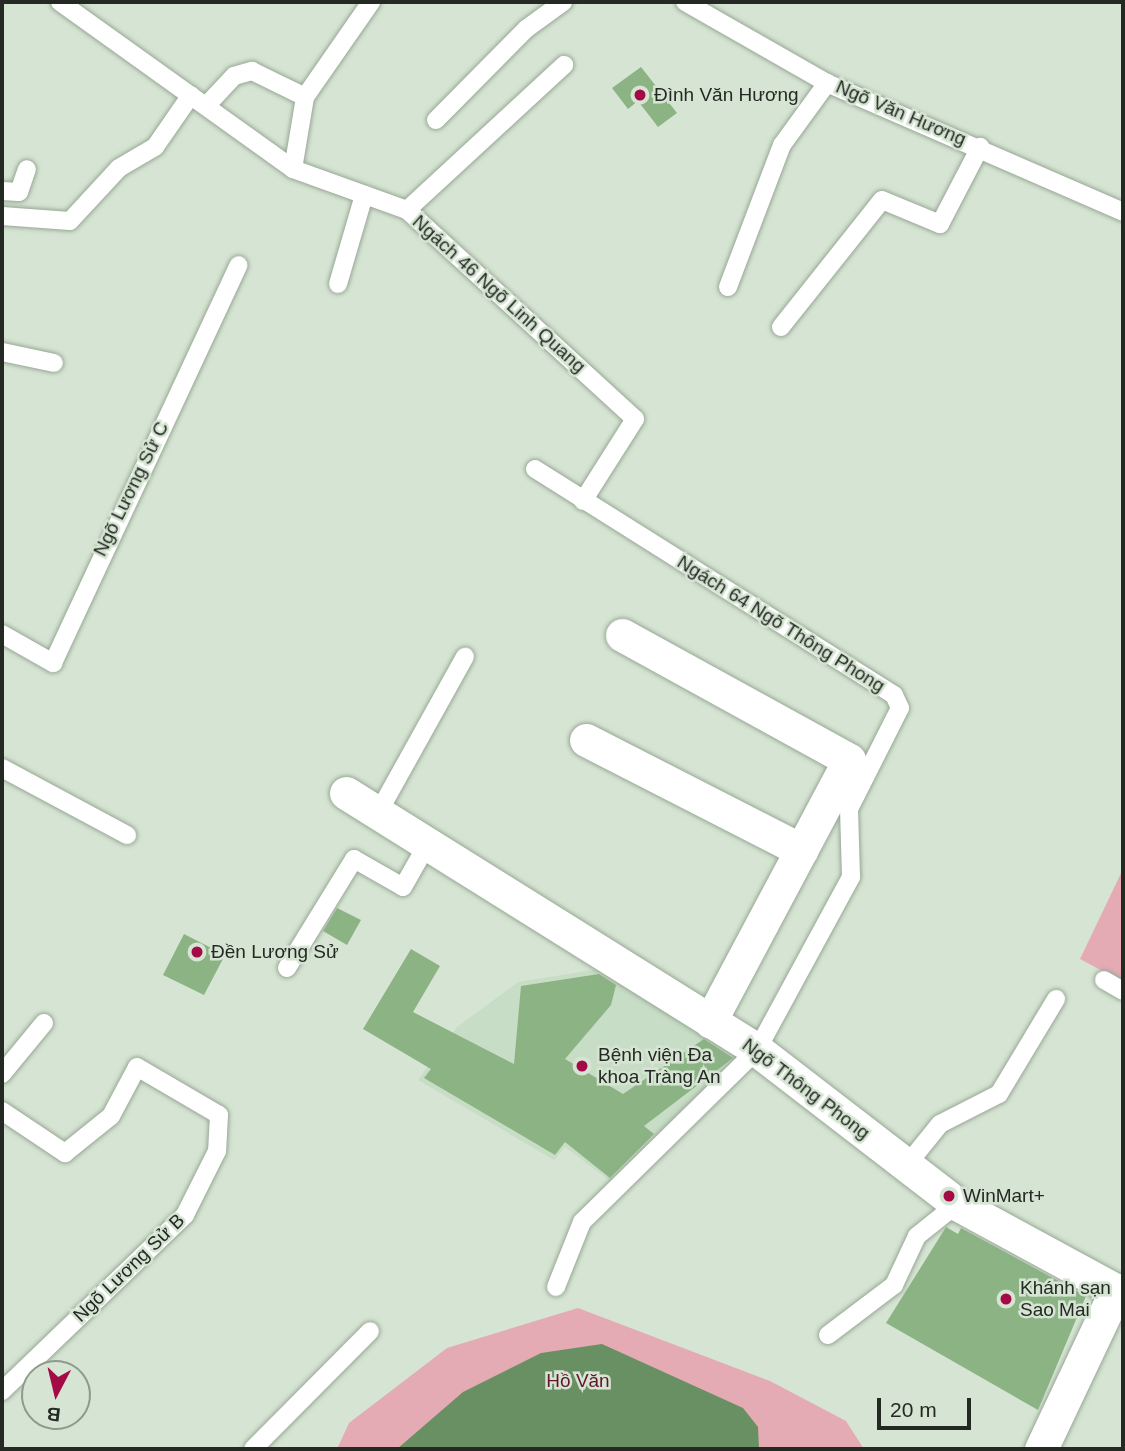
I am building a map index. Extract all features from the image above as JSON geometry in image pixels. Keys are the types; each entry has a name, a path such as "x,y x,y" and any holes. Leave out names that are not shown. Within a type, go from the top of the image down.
{"street":[{"path":"622,635 849,760 710,1021"},
{"path":"586,740 801,850"},
{"name":"Ngõ Thông Phong","path":"345,793 757,1050 957,1205 1120,1292"},
{"path":"1041,1449 1120,1292"}],"lane":[{"name":"Ngách 46 Ngõ Linh Quang","path":"60,2 293,169 407,210 635,419 583,501"},
{"path":"293,169 305,97 371,2"},
{"path":"436,120 526,29 563,2"},
{"name":"Ngõ Văn Hương","path":"685,2 828,83 1123,212"},
{"path":"407,210 564,65"},
{"path":"206,106 234,76 252,71 305,97"},
{"path":"728,287 782,145 828,83"},
{"path":"2,216 70,221 119,168 155,147 191,95"},
{"path":"781,327 882,200 940,224 979,147"},
{"path":"2,191 19,192 27,169"},
{"path":"338,284 363,195"},
{"name":"Ngõ Lương Sử C","path":"2,634 53,663 239,265"},
{"path":"2,352 54,363"},
{"path":"535,469 583,501"},
{"name":"Ngách 64 Ngõ Thông Phong","path":"583,501 898,701 897,719 845,824 851,877 757,1050"},
{"path":"378,813 465,657"},
{"path":"2,768 127,835"},
{"path":"286,968 354,859 403,887 428,843"},
{"path":"1104,980 1123,991"},
{"path":"906,1166 940,1124 999,1094 1056,999"},
{"path":"2,1074 44,1023"},
{"path":"556,1287 582,1222 757,1050"},
{"name":"Ngõ Lương Sử B","path":"2,1111 65,1153 111,1116 137,1067 219,1115 217,1151 185,1215 2,1391"},
{"path":"828,1335 894,1285 917,1236 957,1205"},
{"path":"253,1449 370,1331"}],"shaded area":[{"name":"Bệnh viện Đa khoa Tràng An","path":"618,966 749,1053 613,1183 565,1147 554,1160 418,1080 457,1027 518,982"},
{"name":"Hồ Văn","path":"602,1344 743,1408 758,1427 759,1449 397,1449 463,1392 541,1353"}],"green space":[{"path":"1123,869 1123,982 1080,959"},
{"name":"Hồ Văn","path":"578,1308 770,1381 846,1421 864,1449 337,1449 349,1423 447,1348"}],"building":[{"name":"Đình Văn Hương","path":"641,67 677,113 658,127 638,101 628,109 612,88"},
{"path":"337,908 361,920 347,945 323,931"},
{"name":"Đền Lương Sử","path":"184,934 225,955 204,995 163,975"},
{"name":"Bệnh viện Đa khoa Tràng An","path":"411,949 440,966 413,1012 514,1064 521,986 599,974 616,985 611,1005 565,1059 623,1094 704,1039 733,1058 644,1126 654,1134 610,1178 565,1142 555,1155 424,1078 431,1069 363,1029"},
{"name":"Khánh sạn Sao Mai","path":"946,1227 958,1234 961,1228 1086,1296 1038,1410 886,1323"}],"place":[{"name":"Đình Văn Hương","path":"640,95"},
{"name":"Đền Lương Sử","path":"197,952"},
{"name":"Bệnh viện Đa khoa Tràng An","path":"582,1066"},
{"name":"WinMart+","path":"949,1196"},
{"name":"Khánh sạn Sao Mai","path":"1006,1299"}]}
